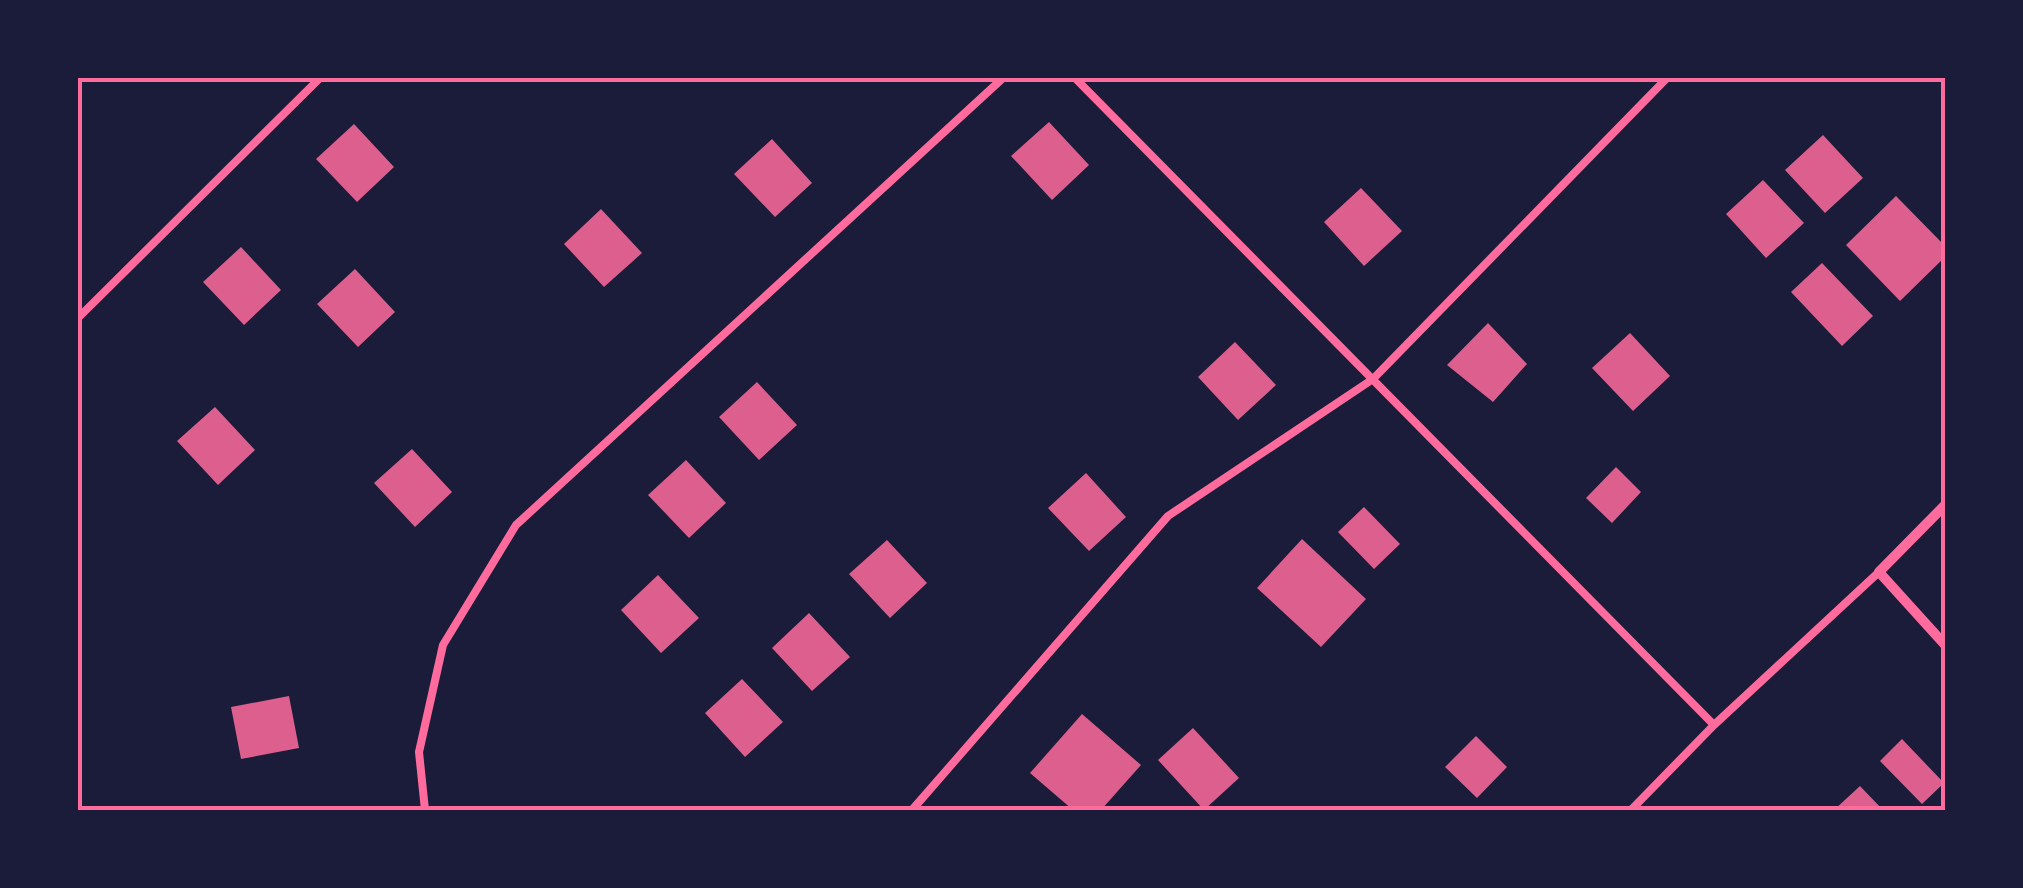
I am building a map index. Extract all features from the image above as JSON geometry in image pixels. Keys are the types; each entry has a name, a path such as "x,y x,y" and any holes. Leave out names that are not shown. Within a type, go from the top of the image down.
{"street":[{"path":"1946,504 1879,572 1946,646"}],"lane":[{"path":"78,318 320,78"},
{"path":"426,810 419,752 443,645 516,525 1003,78"},
{"path":"1075,78 1714,725"},
{"path":"912,810 1168,516 1373,379 1668,78"},
{"path":"1632,810 1714,725 1879,572"}],"building":[{"path":"1049,122 1089,165 1052,200 1011,156"},
{"path":"354,124 394,167 357,202 316,159"},
{"path":"1823,135 1863,178 1825,213 1785,170"},
{"path":"772,139 812,183 775,217 734,174"},
{"path":"1763,180 1804,223 1766,258 1726,214"},
{"path":"1361,188 1402,231 1364,266 1324,222"},
{"path":"1896,196 1946,247 1946,256 1900,301 1846,245"},
{"path":"601,209 642,253 604,287 564,244"},
{"path":"241,247 281,290 244,325 203,282"},
{"path":"1822,263 1873,316 1842,346 1791,292"},
{"path":"355,269 395,312 358,347 317,304"},
{"path":"1488,323 1527,364 1493,402 1447,365"},
{"path":"1630,333 1670,376 1633,411 1592,368"},
{"path":"1235,342 1276,385 1238,420 1198,377"},
{"path":"757,382 797,425 759,460 719,417"},
{"path":"215,407 255,450 218,485 177,441"},
{"path":"412,449 452,492 415,527 374,483"},
{"path":"686,460 726,503 689,538 648,495"},
{"path":"1616,467 1641,492 1612,523 1586,498"},
{"path":"1086,473 1126,517 1089,551 1048,508"},
{"path":"1364,507 1400,544 1374,569 1338,532"},
{"path":"1302,539 1366,599 1321,647 1257,588"},
{"path":"887,540 927,583 890,618 849,574"},
{"path":"658,575 699,618 661,653 621,610"},
{"path":"809,613 850,657 812,691 772,648"},
{"path":"742,679 783,722 745,757 705,713"},
{"path":"289,696 299,748 241,759 231,707"},
{"path":"1082,714 1141,765 1101,810 1073,810 1030,773"},
{"path":"1193,728 1239,778 1204,810 1158,760"},
{"path":"1476,736 1507,767 1477,798 1445,767"},
{"path":"1902,739 1944,783 1922,804 1880,761"},
{"path":"1860,786 1883,810 1834,810"}]}
